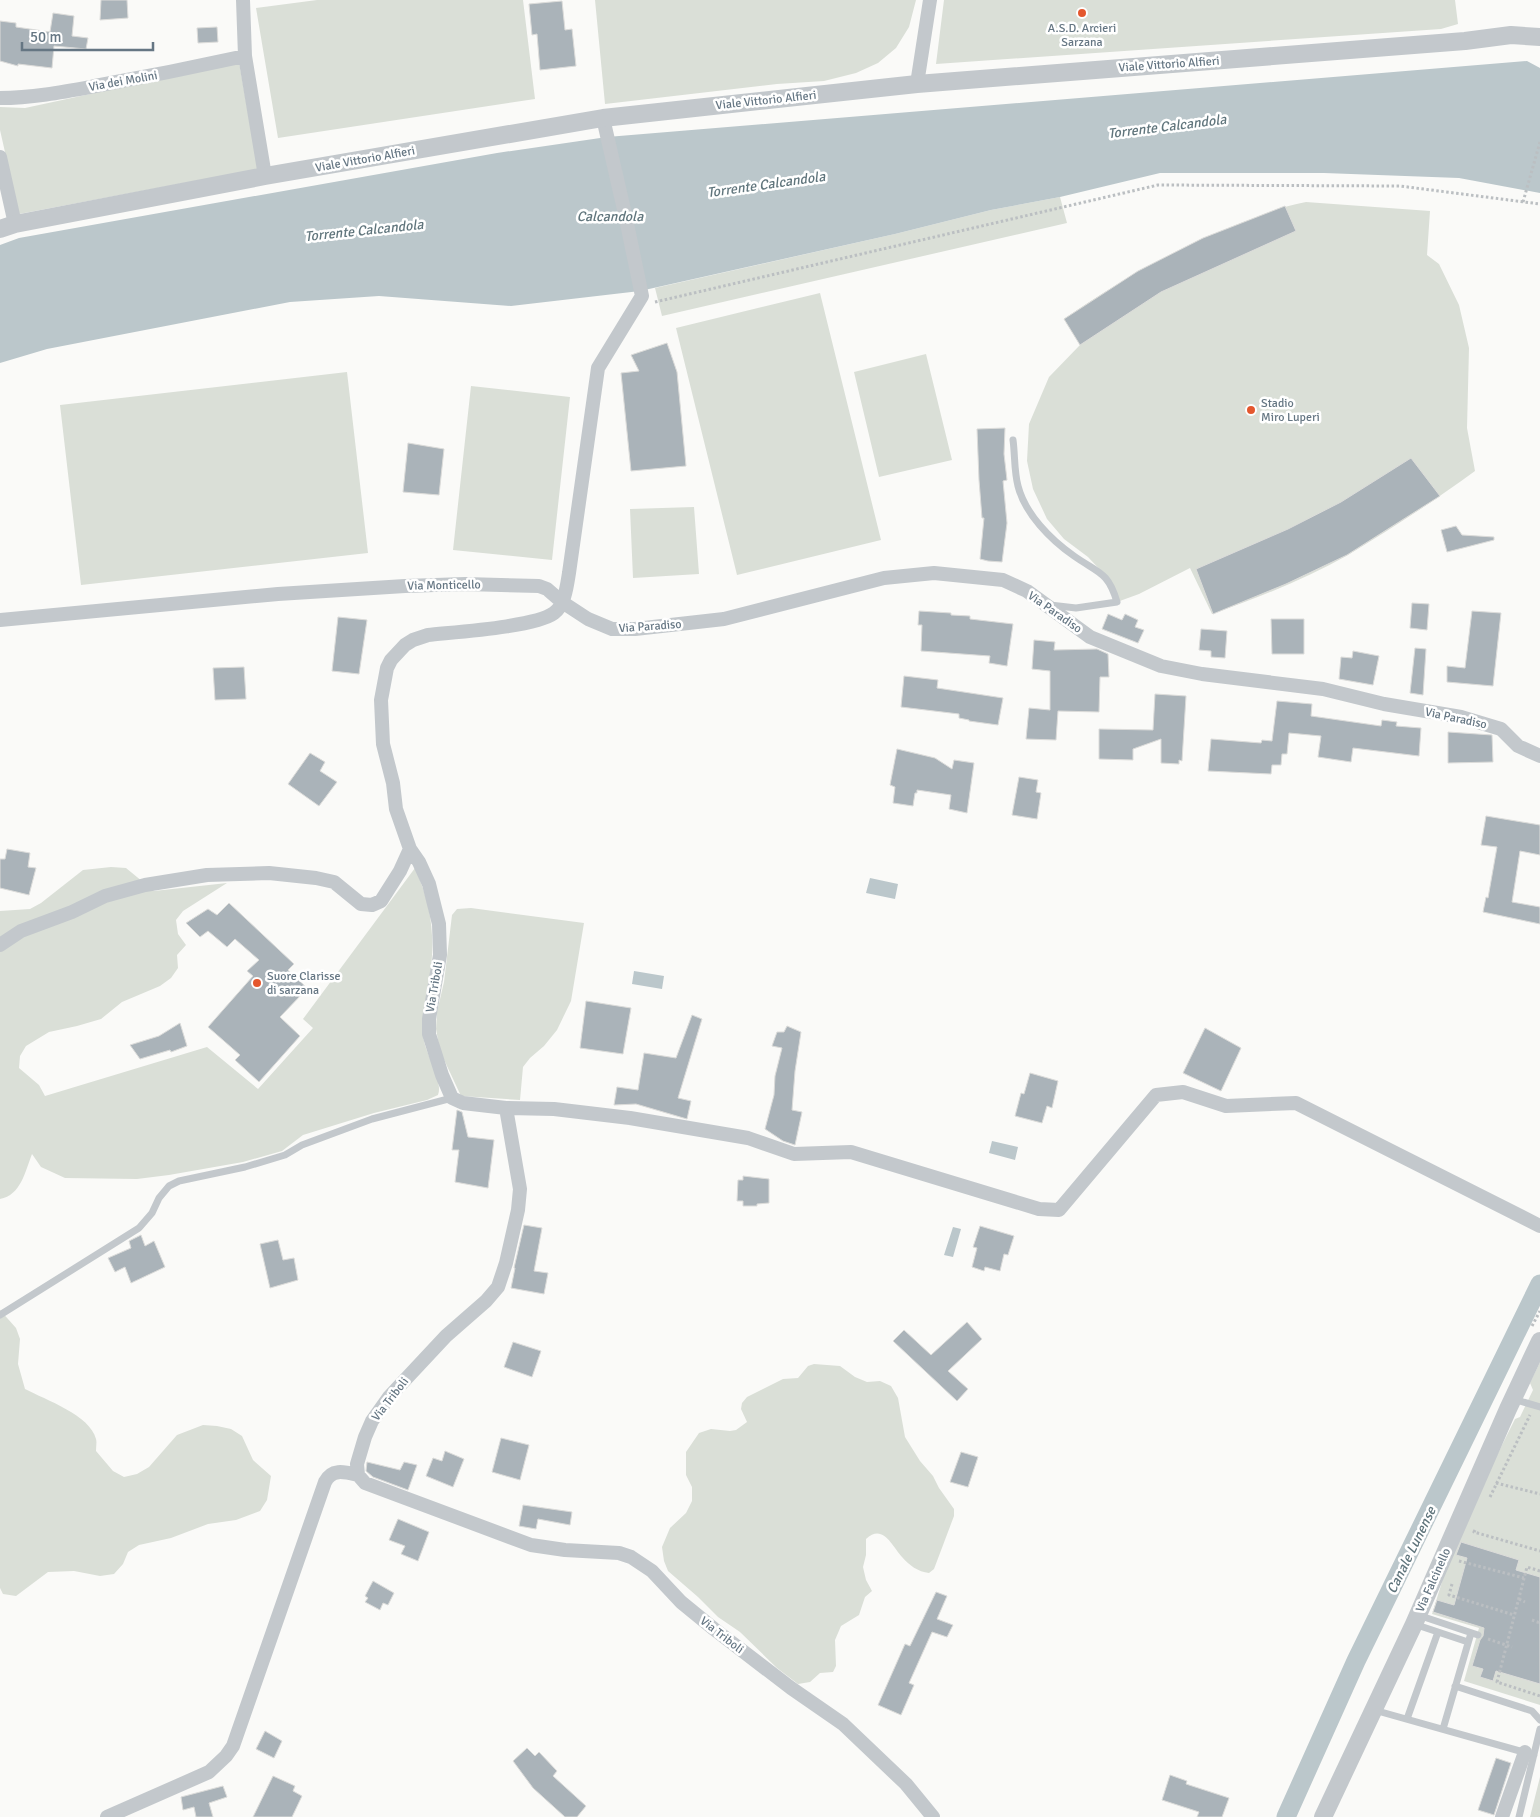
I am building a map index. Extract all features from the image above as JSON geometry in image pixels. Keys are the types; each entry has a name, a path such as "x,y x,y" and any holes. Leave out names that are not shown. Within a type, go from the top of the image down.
{"street":[{"path":"243,0 245,56 265,176"},
{"path":"917,84 930,0"},
{"name":"Viale Vittorio Alfieri","path":"8,227 265,176 602,118 917,84 1465,41 1511,35 1540,37"},
{"name":"Via dei Molini","path":"0,98 22,98 76,90 245,56"},
{"path":"562,602 569,573 598,368 642,296 602,118"},
{"path":"0,157 8,227"},
{"name":"Via Paradiso","path":"562,602 588,619 612,629 635,628 724,619 884,578 934,573 1003,580 1027,591 1090,637 1161,666 1202,674 1324,689 1384,704 1461,717 1501,729 1518,746 1540,756"},
{"name":"Via Monticello","path":"0,620 278,594 465,584 539,586 546,589 562,602"},
{"name":"Via Triboli","path":"452,1098 442,1075 429,1034 429,1018 440,955 439,924 429,884 419,862 410,849 396,809 393,783 383,744 381,700 387,668 398,651 413,640 428,635 526,623 556,612 562,602"},
{"path":"0,945 21,931 72,912 104,896 145,885 206,875 269,873 316,878 334,882 361,904 372,905 381,901 400,871 410,849"},
{"path":"452,1098 463,1103 506,1108 554,1109 630,1118 748,1138 794,1154 851,1152 1039,1209 1060,1210 1156,1095 1183,1092 1226,1106 1296,1103 1540,1226"},
{"name":"Via Triboli","path":"506,1108 520,1189 518,1210 506,1263 498,1287 486,1301 446,1336 389,1397 372,1421 365,1438 357,1464 358,1474 365,1482 531,1545 565,1550 619,1553 631,1557 652,1571 681,1602 701,1618 791,1688 843,1724 906,1784 933,1817"},
{"name":"Via Falcinello","path":"1323,1817 1416,1620 1540,1341"},
{"path":"107,1817 209,1772 226,1756 233,1746 325,1482 328,1476 337,1472 358,1474"},
{"path":"1502,1817 1530,1753"}],"lane":[{"path":"1014,440 1018,485 1023,499 1034,518 1054,541 1105,575 1112,586 1117,602 1076,608 1045,604"},
{"path":"0,1315 139,1228 152,1213 159,1198 168,1186 179,1180 244,1167 286,1155 302,1145 372,1119 452,1098"},
{"path":"1513,1399 1537,1406"},
{"path":"1416,1620 1438,1632 1468,1642"},
{"path":"1416,1620 1474,1634 1468,1642 1443,1729"},
{"path":"1407,1719 1438,1632"},
{"path":"1455,1686 1532,1711 1540,1720"},
{"path":"1374,1710 1530,1753"},
{"path":"1519,1817 1530,1753 1540,1729"}],"path":[{"path":"1523,202 1540,142"},
{"path":"642,296 647,304 1158,185 1400,186 1540,204"},
{"path":"1489,1499 1537,1406"},
{"path":"1497,1483 1540,1494"},
{"path":"1478,1523 1474,1532 1540,1551"},
{"path":"1456,1570 1459,1562 1524,1578"},
{"path":"1540,1571 1526,1567 1497,1682 1540,1696"},
{"path":"1454,1578 1449,1596 1514,1615"},
{"path":"1519,1599 1526,1602"},
{"path":"1532,1620 1540,1623"},
{"path":"1474,1634 1512,1647"}],"shaded area":[{"path":"317,0 523,0 535,99 278,138 256,8"},
{"path":"595,0 916,0 909,27 896,48 878,63 856,73 824,81 777,84 605,104"},
{"path":"944,0 1455,0 1458,24 1441,29 936,64"},
{"path":"239,62 258,169 19,214 0,130 0,107 25,108"},
{"path":"1060,197 1067,223 662,316 655,288 895,234 991,210"},
{"name":"Stadio Miro Luperi","path":"1306,202 1430,211 1427,255 1439,264 1459,305 1469,348 1467,428 1475,471 1412,514 1332,564 1264,595 1229,608 1212,614 1190,568 1139,594 1117,602 1105,575 1088,557 1064,539 1047,519 1033,489 1027,461 1029,424 1049,377 1080,345 1064,319 1106,291 1172,254 1241,223"},
{"path":"820,293 881,540 737,575 676,328"},
{"path":"926,354 952,460 879,477 854,372"},
{"path":"347,372 368,553 81,585 60,405"},
{"path":"471,386 570,397 552,560 453,550"},
{"path":"694,507 699,574 633,578 630,509"},
{"path":"111,867 126,868 154,891 227,883 183,911 176,920 178,934 186,945 177,955 178,968 171,978 160,986 122,1002 101,1019 49,1032 26,1046 20,1056 19,1068 39,1085 45,1096 207,1047 258,1089 313,1028 303,1019 415,868 426,898 431,926 431,970 423,1033 426,1048 438,1081 438,1095 427,1100 374,1113 303,1135 282,1151 243,1162 169,1175 137,1179 65,1178 41,1167 32,1154 18,1188 7,1197 0,1199 0,911 30,909 41,903 83,870"},
{"path":"471,908 584,923 571,1001 557,1030 523,1067 520,1100 461,1096 440,1051 436,1029 437,1012 444,982 452,915 457,909"},
{"path":"0,1310 16,1328 20,1339 18,1364 25,1389 66,1409 85,1423 92,1430 96,1439 96,1451 113,1471 124,1477 137,1474 149,1467 177,1435 203,1425 231,1429 242,1436 253,1460 271,1476 267,1500 260,1511 236,1520 208,1524 171,1538 139,1545 128,1552 123,1564 114,1574 100,1576 74,1571 48,1572 16,1596 3,1594 0,1588"},
{"path":"1540,1362 1540,1705 1464,1681 1479,1628 1432,1614 1456,1537 1515,1419 1520,1417 1533,1390 1530,1383"},
{"path":"814,1364 840,1366 855,1377 867,1382 880,1381 891,1386 898,1398 905,1437 954,1509 954,1516 934,1569 929,1573 917,1570 882,1535 872,1535 866,1539 866,1555 863,1567 866,1580 872,1591 865,1597 859,1615 841,1626 835,1640 836,1666 833,1672 820,1673 810,1682 798,1684 777,1668 740,1632 718,1617 668,1571 662,1547 670,1528 686,1513 692,1501 692,1487 686,1475 686,1452 699,1433 711,1429 736,1430 747,1422 741,1409 742,1403 747,1397 783,1379 798,1378 808,1366"},
{"path":"1540,1777 1540,1817 1530,1817"}],"water":[{"name":"Calcandola","path":"1527,61 1540,68 1540,193 1459,178 1324,173 1160,173 640,291 511,306 379,296 290,302 47,349 0,363 0,245 19,238 497,153 607,137"},
{"path":"870,878 898,884 895,899 866,893"},
{"path":"634,971 664,976 662,989 632,984"},
{"path":"992,1141 1018,1147 1015,1160 989,1153"},
{"path":"953,1227 961,1229 953,1257 944,1255"}],"building":[{"path":"101,0 127,0 128,18 100,20"},
{"path":"562,1 565,30 572,29 576,66 540,70 537,34 532,35 529,4"},
{"path":"53,13 74,16 72,36 88,38 86,49 54,46 52,68 18,64 18,66 0,61 0,21 16,23 16,27 50,32"},
{"path":"217,27 218,42 198,43 197,28"},
{"path":"1285,206 1296,231 1161,292 1080,345 1064,319 1138,271 1203,238"},
{"path":"667,343 677,372 686,466 631,471 621,373 639,371 631,355"},
{"path":"1005,428 1004,454 1007,480 1003,481 1007,523 1002,562 988,561 980,559 984,518 982,518 979,480 977,429"},
{"path":"408,443 444,449 439,495 403,492"},
{"path":"1411,458 1440,496 1347,555 1286,584 1213,614 1196,569 1288,529 1341,502"},
{"path":"1456,526 1462,535 1494,537 1494,540 1447,552 1441,530"},
{"path":"1412,603 1429,604 1427,630 1410,628"},
{"path":"919,611 951,613 951,615 970,616 970,619 1013,624 1007,666 989,663 990,656 921,651 922,625 918,625"},
{"path":"1472,611 1501,613 1493,686 1447,682 1447,666 1465,668"},
{"path":"1108,614 1122,620 1125,614 1138,620 1135,627 1144,630 1138,643 1102,629"},
{"path":"338,617 367,620 359,674 332,671"},
{"path":"1271,619 1304,619 1304,654 1272,654"},
{"path":"1201,629 1227,631 1225,658 1211,657 1211,651 1199,650"},
{"path":"1034,640 1055,642 1054,650 1097,649 1108,654 1109,677 1100,677 1099,712 1058,711 1056,740 1026,739 1029,708 1050,710 1050,671 1032,669"},
{"path":"1415,648 1426,649 1423,695 1410,693"},
{"path":"1353,651 1379,656 1373,685 1339,679 1341,657 1352,658"},
{"path":"244,667 246,699 215,700 213,668"},
{"path":"904,676 938,680 937,688 1003,698 998,725 969,721 959,718 959,714 901,707"},
{"path":"1155,694 1186,696 1182,761 1179,760 1179,764 1161,763 1161,739 1133,749 1133,760 1099,759 1099,729 1153,730"},
{"path":"1277,701 1312,704 1311,716 1381,726 1382,720 1397,722 1396,726 1421,728 1419,756 1353,748 1351,762 1318,757 1321,736 1289,733 1287,754 1282,754 1281,765 1272,765 1271,774 1208,771 1211,739 1261,743 1262,740 1272,741"},
{"path":"1448,732 1492,735 1493,762 1448,763"},
{"path":"897,749 935,758 952,769 954,760 974,763 967,813 949,809 951,795 917,790 913,806 893,803 895,787 890,785"},
{"path":"310,753 325,762 320,771 337,782 319,806 288,784"},
{"path":"1019,777 1038,780 1036,792 1041,793 1037,819 1012,815"},
{"path":"1486,816 1540,825 1540,855 1520,851 1512,902 1540,907 1540,924 1483,912 1486,897 1488,898 1497,847 1481,845"},
{"path":"7,849 30,853 28,867 36,868 29,895 0,888 0,859 5,859"},
{"path":"229,903 294,964 288,970 306,987 303,993 280,1017 300,1036 259,1082 235,1060 240,1055 208,1027 253,976 247,971 259,960 235,939 227,947 208,931 200,937 186,923 208,909 217,915"},
{"path":"586,1001 631,1008 623,1054 580,1048"},
{"path":"692,1015 702,1019 678,1098 691,1101 687,1119 636,1104 614,1105 617,1087 638,1090 644,1053 676,1058"},
{"path":"180,1023 187,1046 171,1052 170,1050 140,1059 130,1045 159,1036"},
{"path":"787,1026 801,1032 792,1110 802,1112 795,1145 783,1141 765,1129 774,1095 775,1076 782,1048 772,1046 777,1032 784,1032"},
{"path":"1205,1028 1241,1048 1221,1091 1183,1073"},
{"path":"1030,1073 1058,1081 1052,1108 1047,1106 1042,1123 1015,1116 1021,1093 1024,1094"},
{"path":"457,1110 462,1112 468,1137 494,1140 488,1188 455,1182 459,1150 452,1150"},
{"path":"743,1176 769,1179 769,1203 757,1204 757,1206 743,1206 743,1201 737,1201 738,1180 743,1180"},
{"path":"524,1225 542,1228 534,1271 548,1273 544,1294 511,1288"},
{"path":"980,1226 1014,1236 1008,1255 1004,1254 1000,1271 985,1267 984,1271 972,1267 977,1248 973,1247"},
{"path":"141,1235 145,1246 154,1241 165,1267 131,1283 125,1267 115,1272 108,1258 131,1248 129,1241"},
{"path":"278,1240 283,1260 294,1258 298,1280 270,1288 260,1244"},
{"path":"967,1322 982,1339 948,1371 968,1389 957,1401 893,1341 904,1330 931,1355"},
{"path":"513,1342 541,1351 532,1377 504,1367"},
{"path":"501,1438 529,1445 520,1480 492,1472"},
{"path":"445,1451 464,1459 453,1487 426,1476 433,1458 442,1461"},
{"path":"961,1452 978,1457 968,1487 950,1482"},
{"path":"367,1462 400,1470 404,1462 417,1465 408,1490 373,1477 366,1471"},
{"path":"523,1505 572,1512 570,1525 538,1519 536,1529 519,1526"},
{"path":"398,1519 429,1532 418,1561 401,1554 405,1546 389,1540"},
{"path":"1461,1542 1519,1560 1516,1570 1540,1577 1540,1684 1496,1671 1493,1681 1480,1677 1483,1669 1472,1666 1484,1628 1433,1612 1437,1600 1454,1605 1467,1558 1456,1555"},
{"path":"373,1581 394,1593 388,1605 383,1603 380,1610 365,1602 368,1598 365,1596"},
{"path":"936,1592 947,1596 937,1619 953,1625 947,1637 932,1632 909,1683 914,1685 901,1715 878,1705 905,1644 910,1646"},
{"path":"265,1731 282,1741 274,1758 256,1749"},
{"path":"527,1748 535,1756 539,1752 557,1771 553,1776 586,1806 577,1817 565,1817 533,1788 513,1761"},
{"path":"1496,1758 1511,1763 1494,1815 1478,1810"},
{"path":"1170,1775 1187,1781 1186,1784 1229,1798 1222,1817 1197,1817 1199,1812 1162,1800"},
{"path":"273,1776 295,1786 293,1791 302,1796 292,1817 253,1817"},
{"path":"223,1786 227,1797 209,1803 213,1817 196,1817 194,1807 183,1810 181,1797"}],"waterway":[{"name":"Canale Lunense","path":"1286,1817 1356,1661 1540,1284"}],"place":[{"name":"A.S.D. Arcieri Sarzana","path":"1082,13"},
{"name":"Stadio Miro Luperi","path":"1251,410"},
{"name":"Suore Clarisse di sarzana","path":"257,983"}],"water label":[{"name":"Torrente Calcandola","path":"1167,126"},
{"name":"Torrente Calcandola","path":"766,184"},
{"name":"Torrente Calcandola","path":"364,230"}]}
